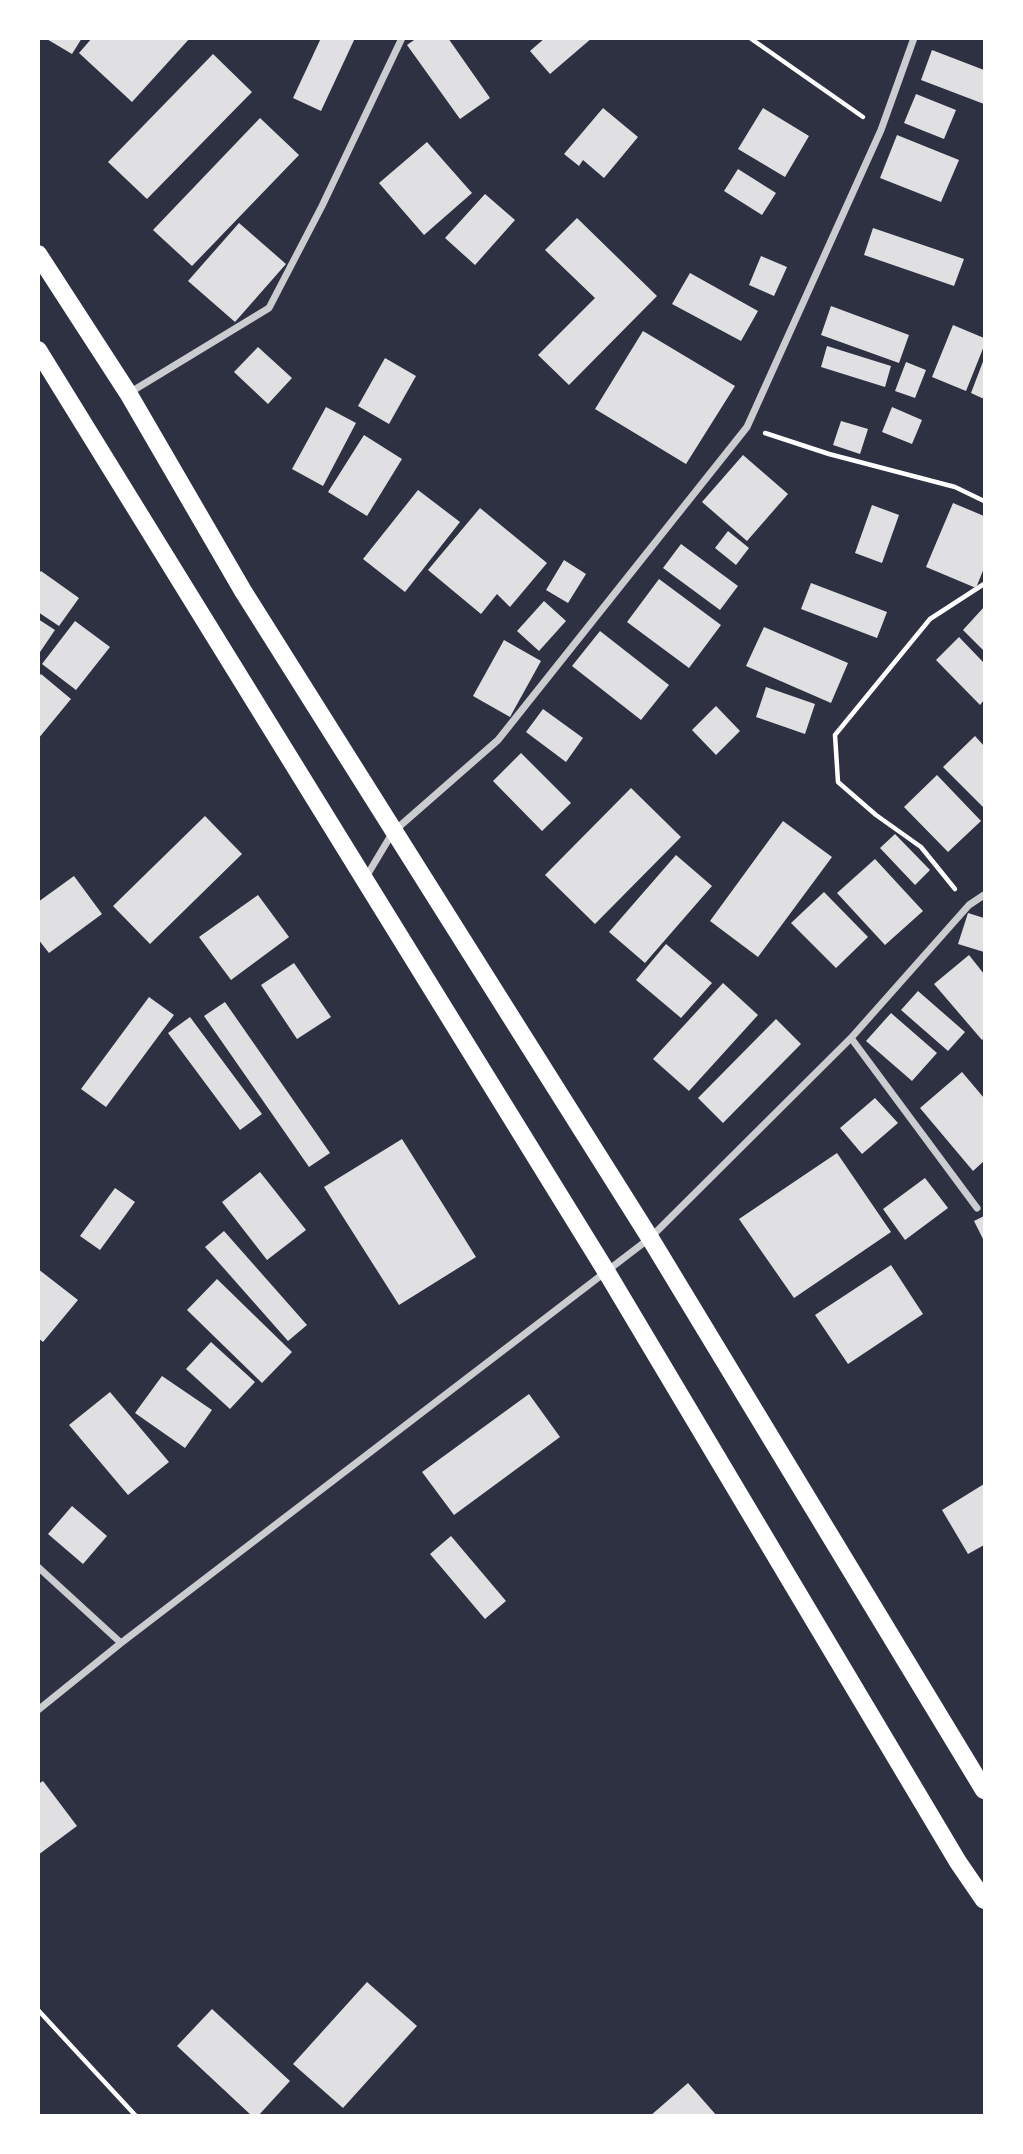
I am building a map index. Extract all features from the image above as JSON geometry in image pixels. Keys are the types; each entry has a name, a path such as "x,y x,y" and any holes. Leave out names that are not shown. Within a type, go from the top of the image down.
{"main road":[{"path":"38,254 128,393 243,592 650,1238 985,1790"},
{"path":"38,350 606,1270 958,1862 985,1900"}],"street":[{"path":"128,393 268,308 321,206 402,38"},
{"path":"364,880 393,832 498,740 747,427 881,130 914,38"},
{"path":"38,1710 121,1643 650,1238 851,1038 969,905 985,895"},
{"path":"851,1038 977,1208"},
{"path":"38,1567 121,1643"}],"path":[{"path":"750,38 881,130"},
{"path":"747,427 829,454 955,487 985,501"},
{"path":"969,905 921,847 876,816 838,782 835,736 930,620 985,584"},
{"path":"38,2010 136,2116"}],"building":[{"path":"45,38 82,38 72,54"},
{"path":"92,38 190,38 132,102 79,53"},
{"path":"321,38 355,38 321,111 293,98"},
{"path":"417,38 448,38 490,98 460,119 407,45"},
{"path":"545,38 592,38 550,74 530,51"},
{"path":"932,50 984,70 984,104 921,80"},
{"path":"213,54 252,92 147,199 108,162"},
{"path":"916,94 956,110 944,139 904,123"},
{"path":"603,108 638,137 604,178 583,160 579,166 564,154"},
{"path":"763,108 809,136 785,177 738,149"},
{"path":"260,118 299,155 192,266 153,230"},
{"path":"897,135 959,160 941,202 880,178"},
{"path":"427,142 472,193 424,235 379,183"},
{"path":"738,169 776,193 762,215 724,191"},
{"path":"485,194 515,220 475,265 445,238"},
{"path":"577,218 657,296 569,385 538,355 595,298 545,250"},
{"path":"239,223 286,264 235,322 188,281"},
{"path":"873,228 964,259 954,286 864,255"},
{"path":"761,256 787,267 774,296 749,285"},
{"path":"690,273 758,311 741,341 672,304"},
{"path":"831,306 909,335 899,363 821,335"},
{"path":"953,325 984,338 984,346 966,391 932,377"},
{"path":"643,331 735,386 686,464 595,409"},
{"path":"827,346 891,366 885,387 821,367"},
{"path":"258,347 292,378 268,404 234,372"},
{"path":"385,358 416,376 389,424 358,406"},
{"path":"984,359 984,399 971,393"},
{"path":"906,362 926,370 915,398 895,391"},
{"path":"326,407 356,423 323,486 292,469"},
{"path":"892,407 922,420 912,444 882,432"},
{"path":"841,421 868,429 860,454 833,445"},
{"path":"364,435 402,459 367,516 328,492"},
{"path":"743,455 788,494 747,541 702,502"},
{"path":"418,490 460,522 405,592 363,559"},
{"path":"953,503 984,516 984,568 976,588 926,567"},
{"path":"872,505 899,515 882,563 855,553"},
{"path":"480,508 547,563 510,607 497,594 481,614 428,570"},
{"path":"728,531 749,548 736,565 715,548"},
{"path":"681,544 738,586 720,610 663,568"},
{"path":"564,560 586,574 568,603 546,590"},
{"path":"41,571 79,598 59,626 38,612 38,574"},
{"path":"659,579 721,625 689,668 627,622"},
{"path":"811,583 887,612 877,638 801,609"},
{"path":"544,601 566,621 539,651 517,631"},
{"path":"984,607 984,651 963,630"},
{"path":"38,619 55,630 38,655"},
{"path":"75,621 110,647 76,690 42,664"},
{"path":"764,627 848,663 831,703 746,666"},
{"path":"600,631 669,685 641,720 572,666"},
{"path":"959,637 984,663 984,700 980,705 936,660"},
{"path":"504,640 541,661 510,717 473,696"},
{"path":"41,674 71,699 38,739 38,677"},
{"path":"766,687 815,704 805,734 756,717"},
{"path":"716,706 740,731 716,755 692,730"},
{"path":"543,709 583,738 566,762 526,732"},
{"path":"975,736 984,746 984,808 943,767"},
{"path":"521,753 571,803 542,831 493,781"},
{"path":"937,775 981,821 948,852 904,807"},
{"path":"631,788 681,837 595,924 545,875"},
{"path":"205,816 242,854 150,944 113,906"},
{"path":"783,821 832,857 758,957 710,921"},
{"path":"895,834 930,870 915,885 880,848"},
{"path":"676,855 712,886 645,963 609,932"},
{"path":"875,859 923,911 885,945 837,893"},
{"path":"74,876 102,914 49,953 38,939 38,902"},
{"path":"824,892 868,937 836,968 791,923"},
{"path":"258,895 289,937 231,980 199,937"},
{"path":"968,913 984,918 984,952 958,944"},
{"path":"666,944 712,983 681,1018 636,980"},
{"path":"969,955 984,974 982,1040 934,984"},
{"path":"294,963 331,1017 297,1039 261,985"},
{"path":"723,983 758,1015 689,1091 653,1059"},
{"path":"918,991 965,1032 948,1051 901,1010"},
{"path":"149,997 174,1015 106,1107 81,1089"},
{"path":"225,1002 330,1153 309,1167 204,1016"},
{"path":"891,1013 937,1053 912,1081 866,1041"},
{"path":"190,1017 262,1114 240,1130 168,1033"},
{"path":"776,1019 801,1044 723,1123 698,1098"},
{"path":"962,1072 984,1098 984,1161 973,1171 920,1108"},
{"path":"875,1098 898,1123 862,1154 840,1128"},
{"path":"402,1139 476,1257 399,1305 324,1187"},
{"path":"837,1153 891,1232 794,1298 739,1219"},
{"path":"260,1172 306,1230 267,1260 222,1202"},
{"path":"925,1178 948,1208 905,1240 883,1209"},
{"path":"115,1188 135,1202 100,1250 80,1236"},
{"path":"984,1216 984,1241 974,1221"},
{"path":"224,1231 307,1325 288,1341 205,1247"},
{"path":"891,1265 923,1314 848,1364 815,1315"},
{"path":"38,1269 78,1300 43,1342 38,1338"},
{"path":"217,1279 292,1352 262,1383 187,1310"},
{"path":"211,1342 255,1382 230,1409 186,1369"},
{"path":"162,1376 212,1410 185,1448 135,1413"},
{"path":"110,1392 169,1462 128,1495 69,1425"},
{"path":"529,1394 560,1437 454,1515 422,1472"},
{"path":"984,1484 984,1545 968,1554 942,1510"},
{"path":"72,1506 107,1536 83,1564 48,1534"},
{"path":"451,1536 506,1601 485,1619 430,1554"},
{"path":"43,1781 77,1826 38,1855 38,1784"},
{"path":"367,1982 417,2026 343,2108 293,2064"},
{"path":"212,2009 290,2081 258,2116 252,2116 177,2046"},
{"path":"688,2083 717,2116 650,2116"}]}
